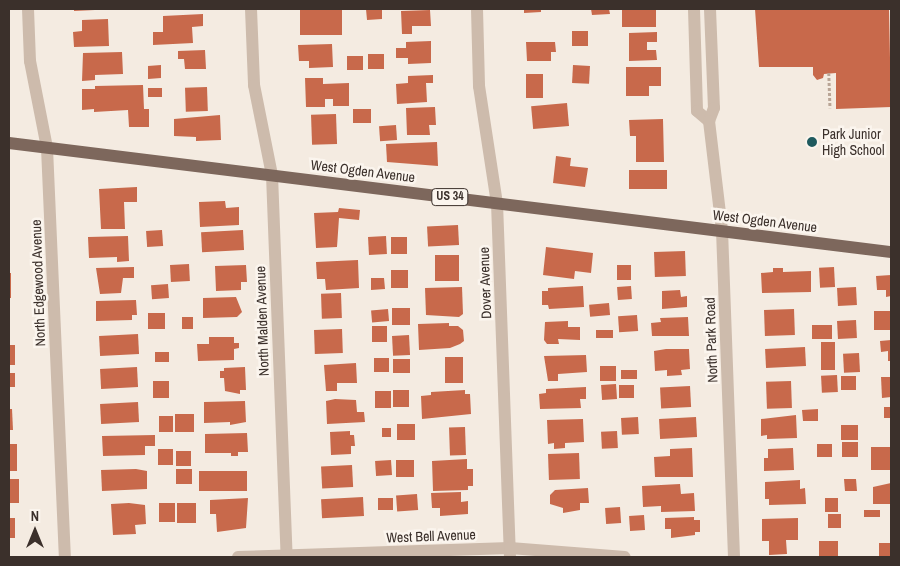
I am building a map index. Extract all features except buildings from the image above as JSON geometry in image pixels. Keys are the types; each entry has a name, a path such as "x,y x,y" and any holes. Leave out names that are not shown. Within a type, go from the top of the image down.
{"main road":[{"name":"West Ogden Avenue","path":"9,143 891,252"}],"street":[{"name":"North Edgewood Avenue","path":"28,9 30,61 47,148 64,557"},
{"name":"North Malden Avenue","path":"251,9 254,85 272,175 287,556"},
{"name":"Dover Avenue","path":"477,9 479,86 497,203 510,553"},
{"name":"North Park Road","path":"694,9 697,111 709,121"},
{"name":"North Park Road","path":"710,9 714,108 709,121 722,230 734,557"},
{"name":"West Bell Avenue","path":"238,557 510,553 625,557"}],"path":[{"path":"829,74 830,108"}],"place":[{"name":"Park Junior High School","path":"812,142"}]}
